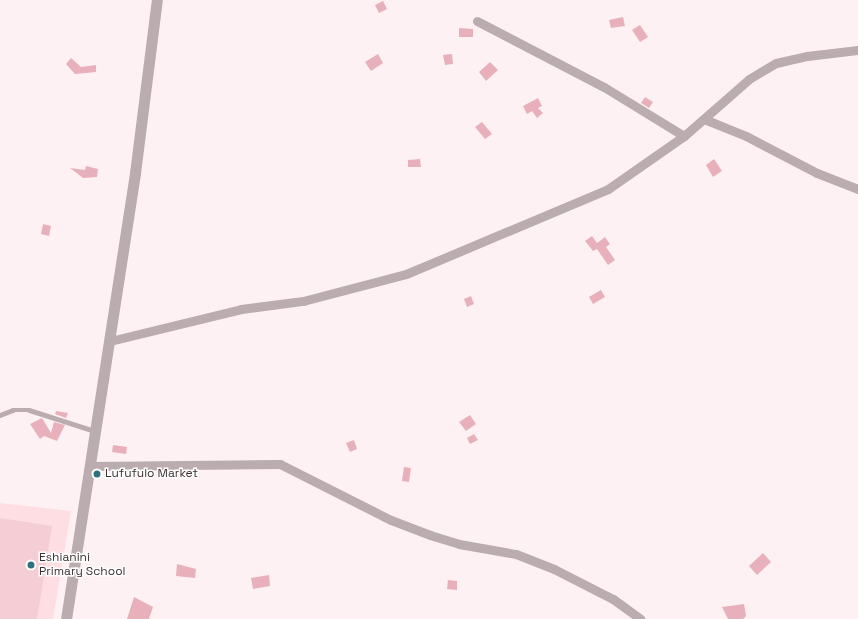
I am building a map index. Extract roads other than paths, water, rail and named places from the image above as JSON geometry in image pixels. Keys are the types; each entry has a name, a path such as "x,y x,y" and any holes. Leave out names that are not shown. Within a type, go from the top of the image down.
{"street":[{"path":"66,619 110,340 158,0"},
{"path":"478,21 604,87 684,136"},
{"path":"110,340 241,309 303,301 406,274 608,189 684,136 760,71 776,63 807,56 858,50"},
{"path":"704,118 746,136 816,173 858,189"},
{"path":"90,466 280,464 391,520 430,535 459,544 516,554 554,569 613,599 641,619"}],"lane":[{"path":"0,415 12,410 29,410 95,431"}],"place":[{"name":"Lufufulo Market","path":"97,474"},
{"name":"Eshianini Primary School","path":"31,565"}]}
